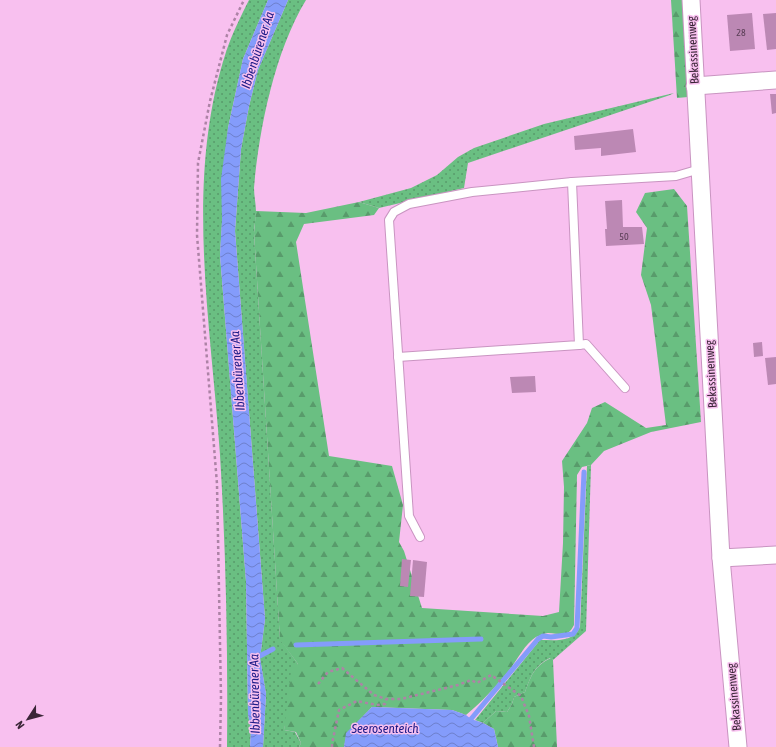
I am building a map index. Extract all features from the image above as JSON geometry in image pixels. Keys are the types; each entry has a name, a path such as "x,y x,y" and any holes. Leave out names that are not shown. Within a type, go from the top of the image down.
{"street":[{"name":"Bekassinenweg","path":"691,0 720,558 738,747"},
{"path":"695,86 776,80"},
{"path":"720,558 776,555"}],"lane":[{"path":"420,537 408,516 389,220 394,212 409,204 472,192 572,182 676,176 700,169"},
{"path":"572,182 579,345"},
{"path":"398,357 586,344 626,388"}],"path":[{"path":"220,747 221,697 217,484 197,235 198,163 210,100 227,35 244,0"},
{"path":"318,684 328,672 342,668 374,695 386,699 400,699 458,685 471,680 477,683 491,674 521,696 529,716 534,747"},
{"path":"332,747 339,710 357,701 385,704 386,699"}],"green space":[{"path":"249,0 268,0 243,59 228,128 220,255 246,581 248,714 251,731 250,747 227,747 227,638 224,528 220,455 207,303 203,201 206,151 213,101 228,45"},
{"path":"288,0 306,0 295,20 277,66 264,116 254,188 256,212 254,233 280,639 298,664 284,730 295,732 301,743 299,747 263,747 266,694 260,658 265,619 235,231 241,149 249,106 258,70"},
{"path":"671,0 684,0 688,97 677,98"},
{"path":"674,93 468,163 464,188 379,208 359,202 411,188 437,175 458,157 474,148 544,124"},
{"path":"674,189 687,206 701,422 651,432 604,451 591,465 582,467 577,475 574,625 566,634 545,633 532,640 495,687 466,715 452,710 372,707 347,733 344,747 299,747 301,743 296,732 284,730 291,671 298,664 280,640 254,233 256,211 306,213 359,202 379,208 374,215 304,224 296,242 329,456 392,466 403,505 399,542 404,551 422,608 543,616 559,612 563,543 564,487 562,461 587,423 592,408 605,402 646,428 666,425 651,305 641,275 647,228 636,212 645,193"},
{"path":"591,465 586,631 553,660 550,658 540,664 531,676 525,692 514,697 507,712 496,711 483,723 475,720 540,640 563,640 573,636 580,627 587,466"},
{"path":"551,658 553,660 557,747 498,747 494,729 483,723 496,711 507,712 514,697 525,692 531,676 537,668"}],"water":[{"name":"Ibbenbürener Aa","path":"268,0 288,0 258,70 249,106 241,149 235,231 265,619 260,658 266,694 263,747 250,747 251,731 248,714 246,581 220,255 222,219 221,179 228,128 243,59"},
{"name":"Seerosenteich","path":"372,707 452,710 466,715 471,719 494,729 498,747 344,747 346,733"}],"building":[{"path":"752,13 755,49 730,51 727,15"},
{"path":"776,13 776,49 767,50 763,14"},
{"path":"770,94 776,94 776,113 772,114"},
{"path":"633,129 636,152 601,156 601,148 575,150 574,136"},
{"path":"622,200 623,227 642,227 644,244 606,246 605,229 607,229 605,201"},
{"path":"762,342 763,356 754,357 753,343"},
{"path":"776,357 776,384 768,385 765,358"},
{"path":"535,376 536,392 512,393 510,377"},
{"path":"402,559 411,560 408,587 400,586"},
{"path":"413,560 427,562 424,597 410,596"}],"waterway":[{"path":"471,719 538,639 543,636 551,637 573,634 577,628 584,472"},
{"path":"296,645 481,639"},
{"name":"Ibbenbürener Aa","path":"256,658 273,649"}]}
